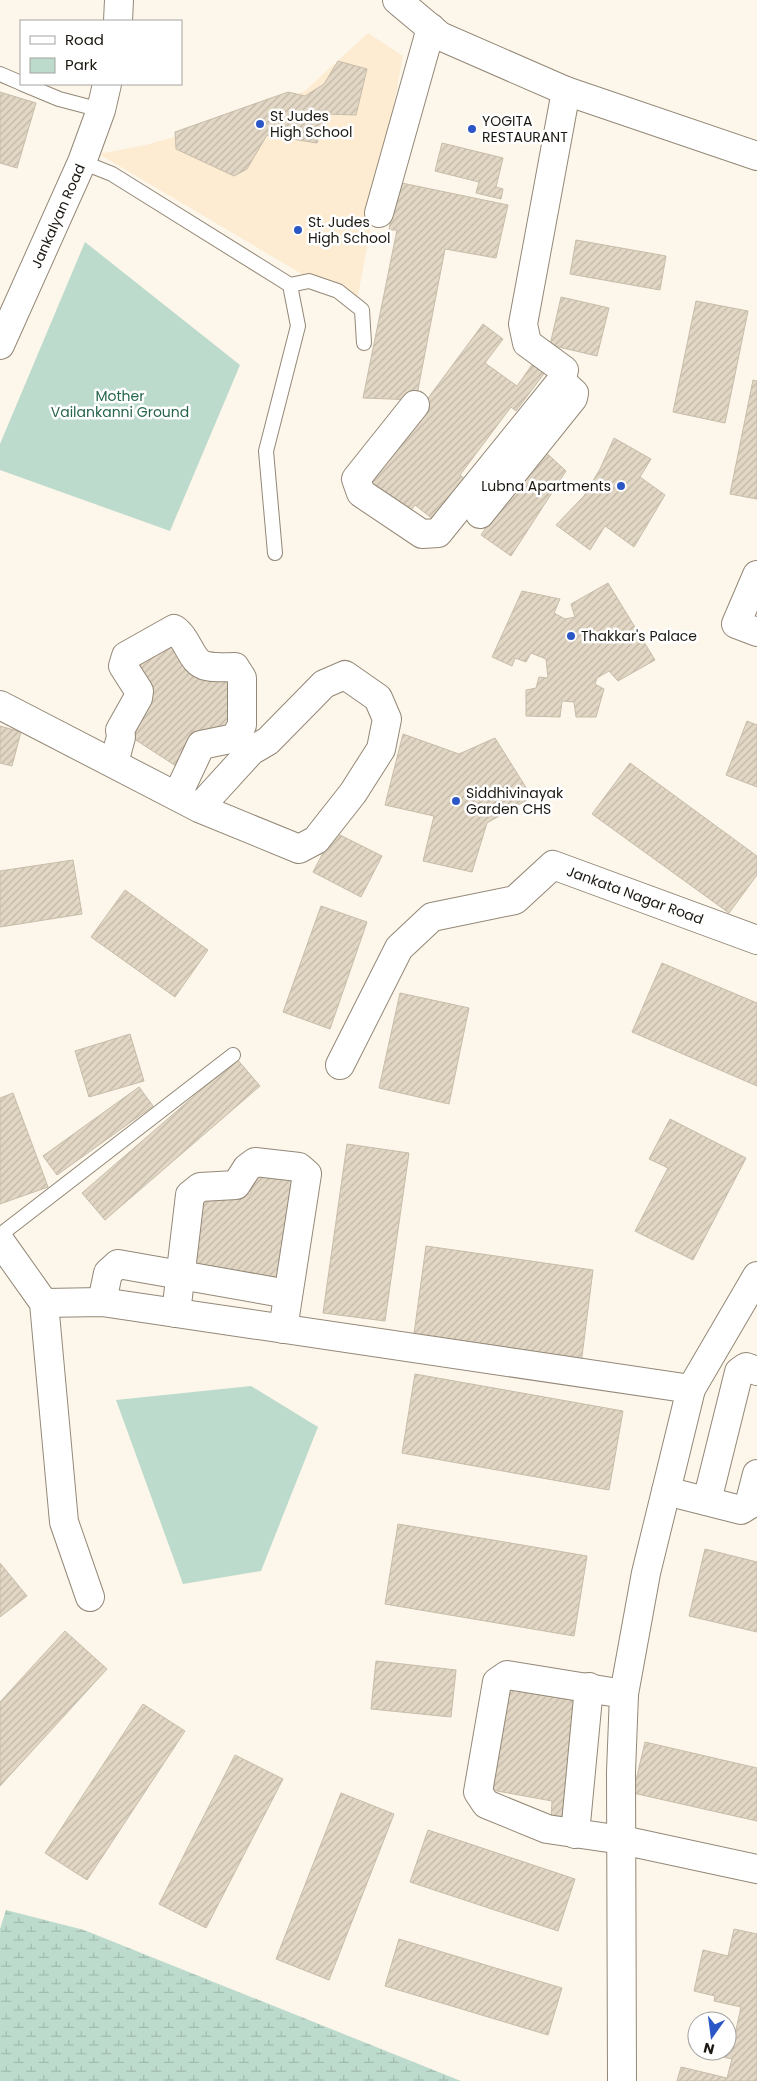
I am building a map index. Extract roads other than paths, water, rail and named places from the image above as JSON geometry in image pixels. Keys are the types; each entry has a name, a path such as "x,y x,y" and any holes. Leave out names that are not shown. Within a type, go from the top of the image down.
{"street":[{"path":"118,20 119,0"},
{"path":"397,0 440,36 566,91 757,156"},
{"path":"379,213 431,28"},
{"name":"Jankalyan Road","path":"0,345 82,162 101,110 107,85"},
{"path":"415,405 356,479 361,492 422,534 438,533 561,382 564,370 527,343 522,324 566,91"},
{"path":"480,514 572,398 574,393 561,382"},
{"path":"757,575 736,624 757,632"},
{"path":"114,763 121,737 120,730 138,698 139,691 123,666 126,656 174,629 182,634 196,661 205,666 235,667 242,678 242,725 236,738 201,746 188,802"},
{"path":"0,705 188,802 299,849 316,840 353,793 381,749 387,719 378,698 345,675 324,684 268,741 251,750 188,802"},
{"name":"Jankata Nagar Road","path":"340,1065 399,948 432,917 515,900 553,865 757,940"},
{"path":"176,1313 190,1195 200,1187 236,1185 247,1168 255,1162 299,1167 307,1174 283,1329"},
{"path":"0,1241 44,1303 64,1522 90,1597"},
{"path":"102,1302 108,1273 118,1264 288,1294"},
{"path":"176,1313 180,1275"},
{"path":"622,2081 621,1772 624,1694 646,1573 691,1389 757,1276"},
{"path":"44,1303 102,1302 691,1389"},
{"path":"707,1501 739,1372 746,1367 757,1370"},
{"path":"666,1491 741,1510 749,1505 757,1474"},
{"path":"624,1694 507,1675 497,1682 478,1792 486,1804 547,1829 622,1840 757,1869"},
{"path":"575,1834 589,1687"}],"lane":[{"path":"0,74 20,83"},
{"path":"24,85 59,99 101,110"},
{"path":"82,162 112,174 290,285 309,281 338,291 362,310 364,343"},
{"path":"275,553 266,451 298,326 290,285"},
{"path":"0,1235 233,1055"}],"place":[{"name":"St Judes High School","path":"260,124"},
{"name":"YOGITA RESTAURANT","path":"472,129"},
{"name":"St. Judes High School","path":"298,230"},
{"name":"Lubna Apartments","path":"621,486"},
{"name":"Thakkar's Palace","path":"571,636"},
{"name":"Siddhivinayak Garden CHS","path":"456,801"}],"park label":[{"name":"Mother Vailankanni Ground","path":"120,404"}]}
